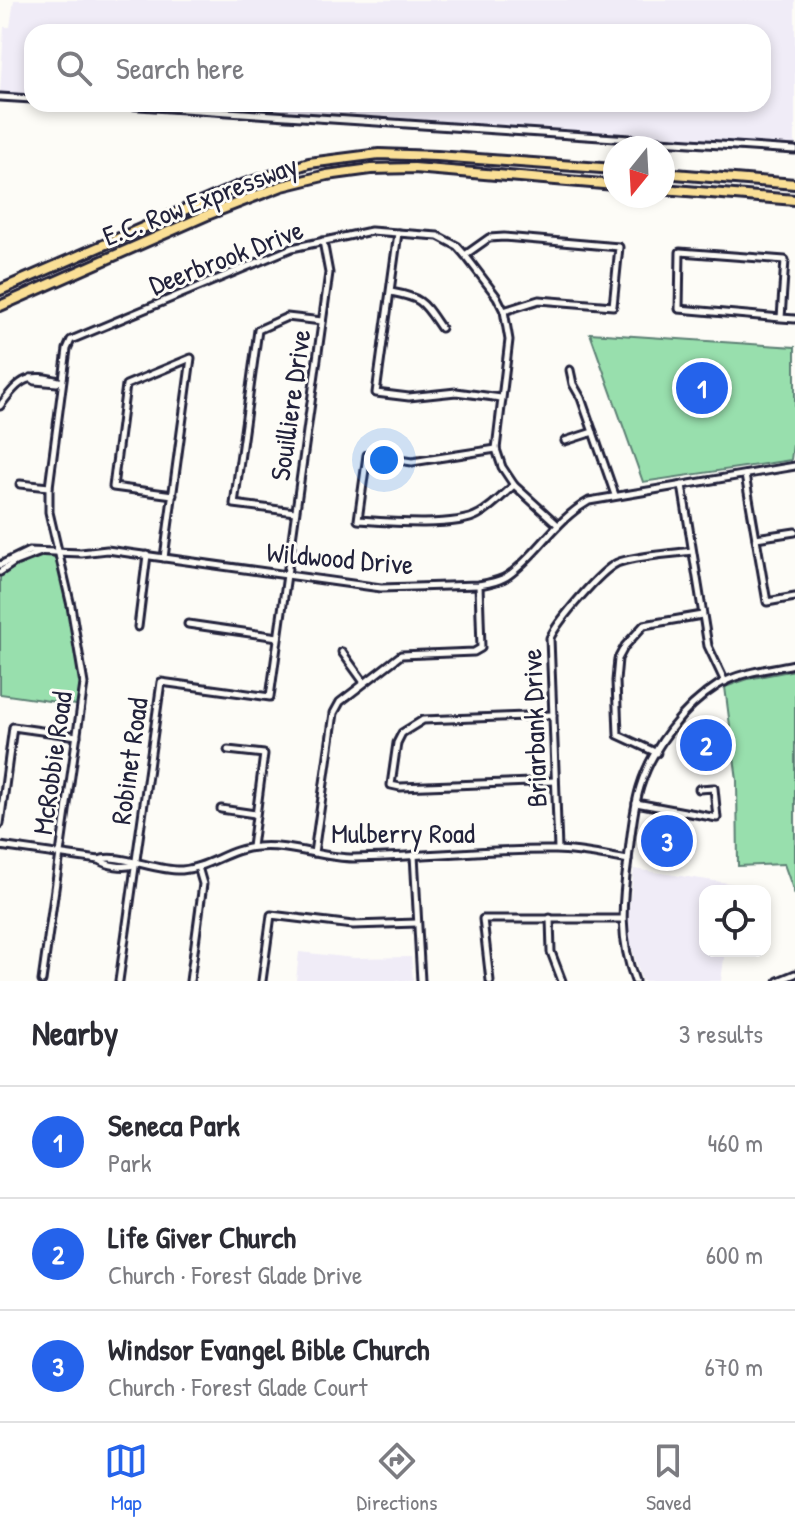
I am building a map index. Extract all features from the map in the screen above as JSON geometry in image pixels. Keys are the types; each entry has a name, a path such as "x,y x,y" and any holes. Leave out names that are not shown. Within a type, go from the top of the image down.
{"highway":[{"name":"E.C. Row Expressway","path":"0,290 239,186 309,163 379,154 603,168"},
{"name":"E.C. Row Expressway","path":"0,306 207,215 282,186 327,175 371,169 414,168 603,184"},
{"path":"675,174 795,184"},
{"path":"675,190 795,200"}],"street":[{"path":"0,97 24,98"},
{"path":"233,112 795,150"},
{"name":"Deerbrook Drive","path":"62,382 71,340 292,248 371,231 438,236 457,246 465,255 504,311 509,340 496,449"},
{"path":"398,233 376,393 409,397 456,392 501,398"},
{"path":"465,255 489,238 504,237 619,247 613,306 539,300 504,311"},
{"name":"Souilliere Drive","path":"287,575 329,273 323,241"},
{"path":"781,318 785,260 680,252 679,309 781,318 795,319"},
{"path":"391,292 416,297 441,328"},
{"path":"295,512 234,504 258,330 287,317 322,321"},
{"path":"164,558 173,495 191,358 126,385 113,487 173,495"},
{"path":"570,370 615,495"},
{"path":"0,406 19,381 31,378 35,381 62,382"},
{"name":"McRobbie Road","path":"42,981 84,671 49,512 49,487 62,382"},
{"path":"565,441 593,432"},
{"path":"514,485 481,513 468,519 397,523 358,520 367,455 412,462 496,449 502,467 514,485 558,525"},
{"name":"Wildwood Drive","path":"41,552 107,550 381,588 479,585 509,575 571,511 589,501 795,466"},
{"path":"745,475 767,602 795,597"},
{"path":"20,484 49,487"},
{"path":"682,485 708,646 725,682"},
{"path":"756,538 795,532"},
{"path":"0,565 29,551 41,552"},
{"name":"Briarbank Drive","path":"558,849 550,638 556,624 608,570 619,563 692,551"},
{"path":"0,572 15,562 41,552"},
{"path":"138,627 147,555"},
{"name":"Robinet Road","path":"119,981 161,682 270,697 287,575"},
{"path":"314,853 334,713 340,702 363,681 401,655 474,652 481,648 479,585"},
{"path":"657,753 618,735 618,659 644,625 702,615"},
{"path":"188,624 278,637"},
{"path":"342,652 363,681"},
{"path":"635,981 621,919 636,803 643,780 657,753 689,708 725,682 752,672 795,664"},
{"path":"553,715 423,720 402,733 397,743 391,785 555,781"},
{"path":"0,824 13,727 77,736"},
{"path":"228,750 264,754 252,847"},
{"path":"636,803 717,818 714,788 699,789"},
{"path":"221,809 255,814"},
{"name":"Mulberry Road","path":"0,846 99,860 105,864 127,867 135,864 180,871 252,847 268,846 349,858 558,849 628,860"},
{"path":"414,855 421,981"},
{"path":"190,981 203,884 198,867"},
{"path":"262,981 271,915 353,925 417,923"},
{"path":"550,918 551,952 562,981"},
{"path":"490,981 483,919 621,919"},
{"path":"778,981 795,974"}],"shaded area":[{"path":"14,0 795,0 795,147 675,139 675,136 628,136 263,112 771,112 771,24 24,24 24,96 0,95 4,27 10,27"},
{"path":"634,869 735,884 699,885 699,957 724,957 721,981 642,981 629,938 628,916"},
{"path":"299,952 354,958 411,957 413,981 296,981"}],"green space":[{"path":"590,333 795,347 795,429 791,460 643,482"},
{"path":"51,554 58,561 81,678 77,705 0,694 0,574 27,560"},
{"path":"795,670 795,895 784,864 738,866 737,780 725,687"}],"place":[{"name":"Seneca Park","path":"702,388"},
{"name":"Life Giver Church","path":"706,745"},
{"name":"Windsor Evangel Bible Church","path":"667,841"}]}
